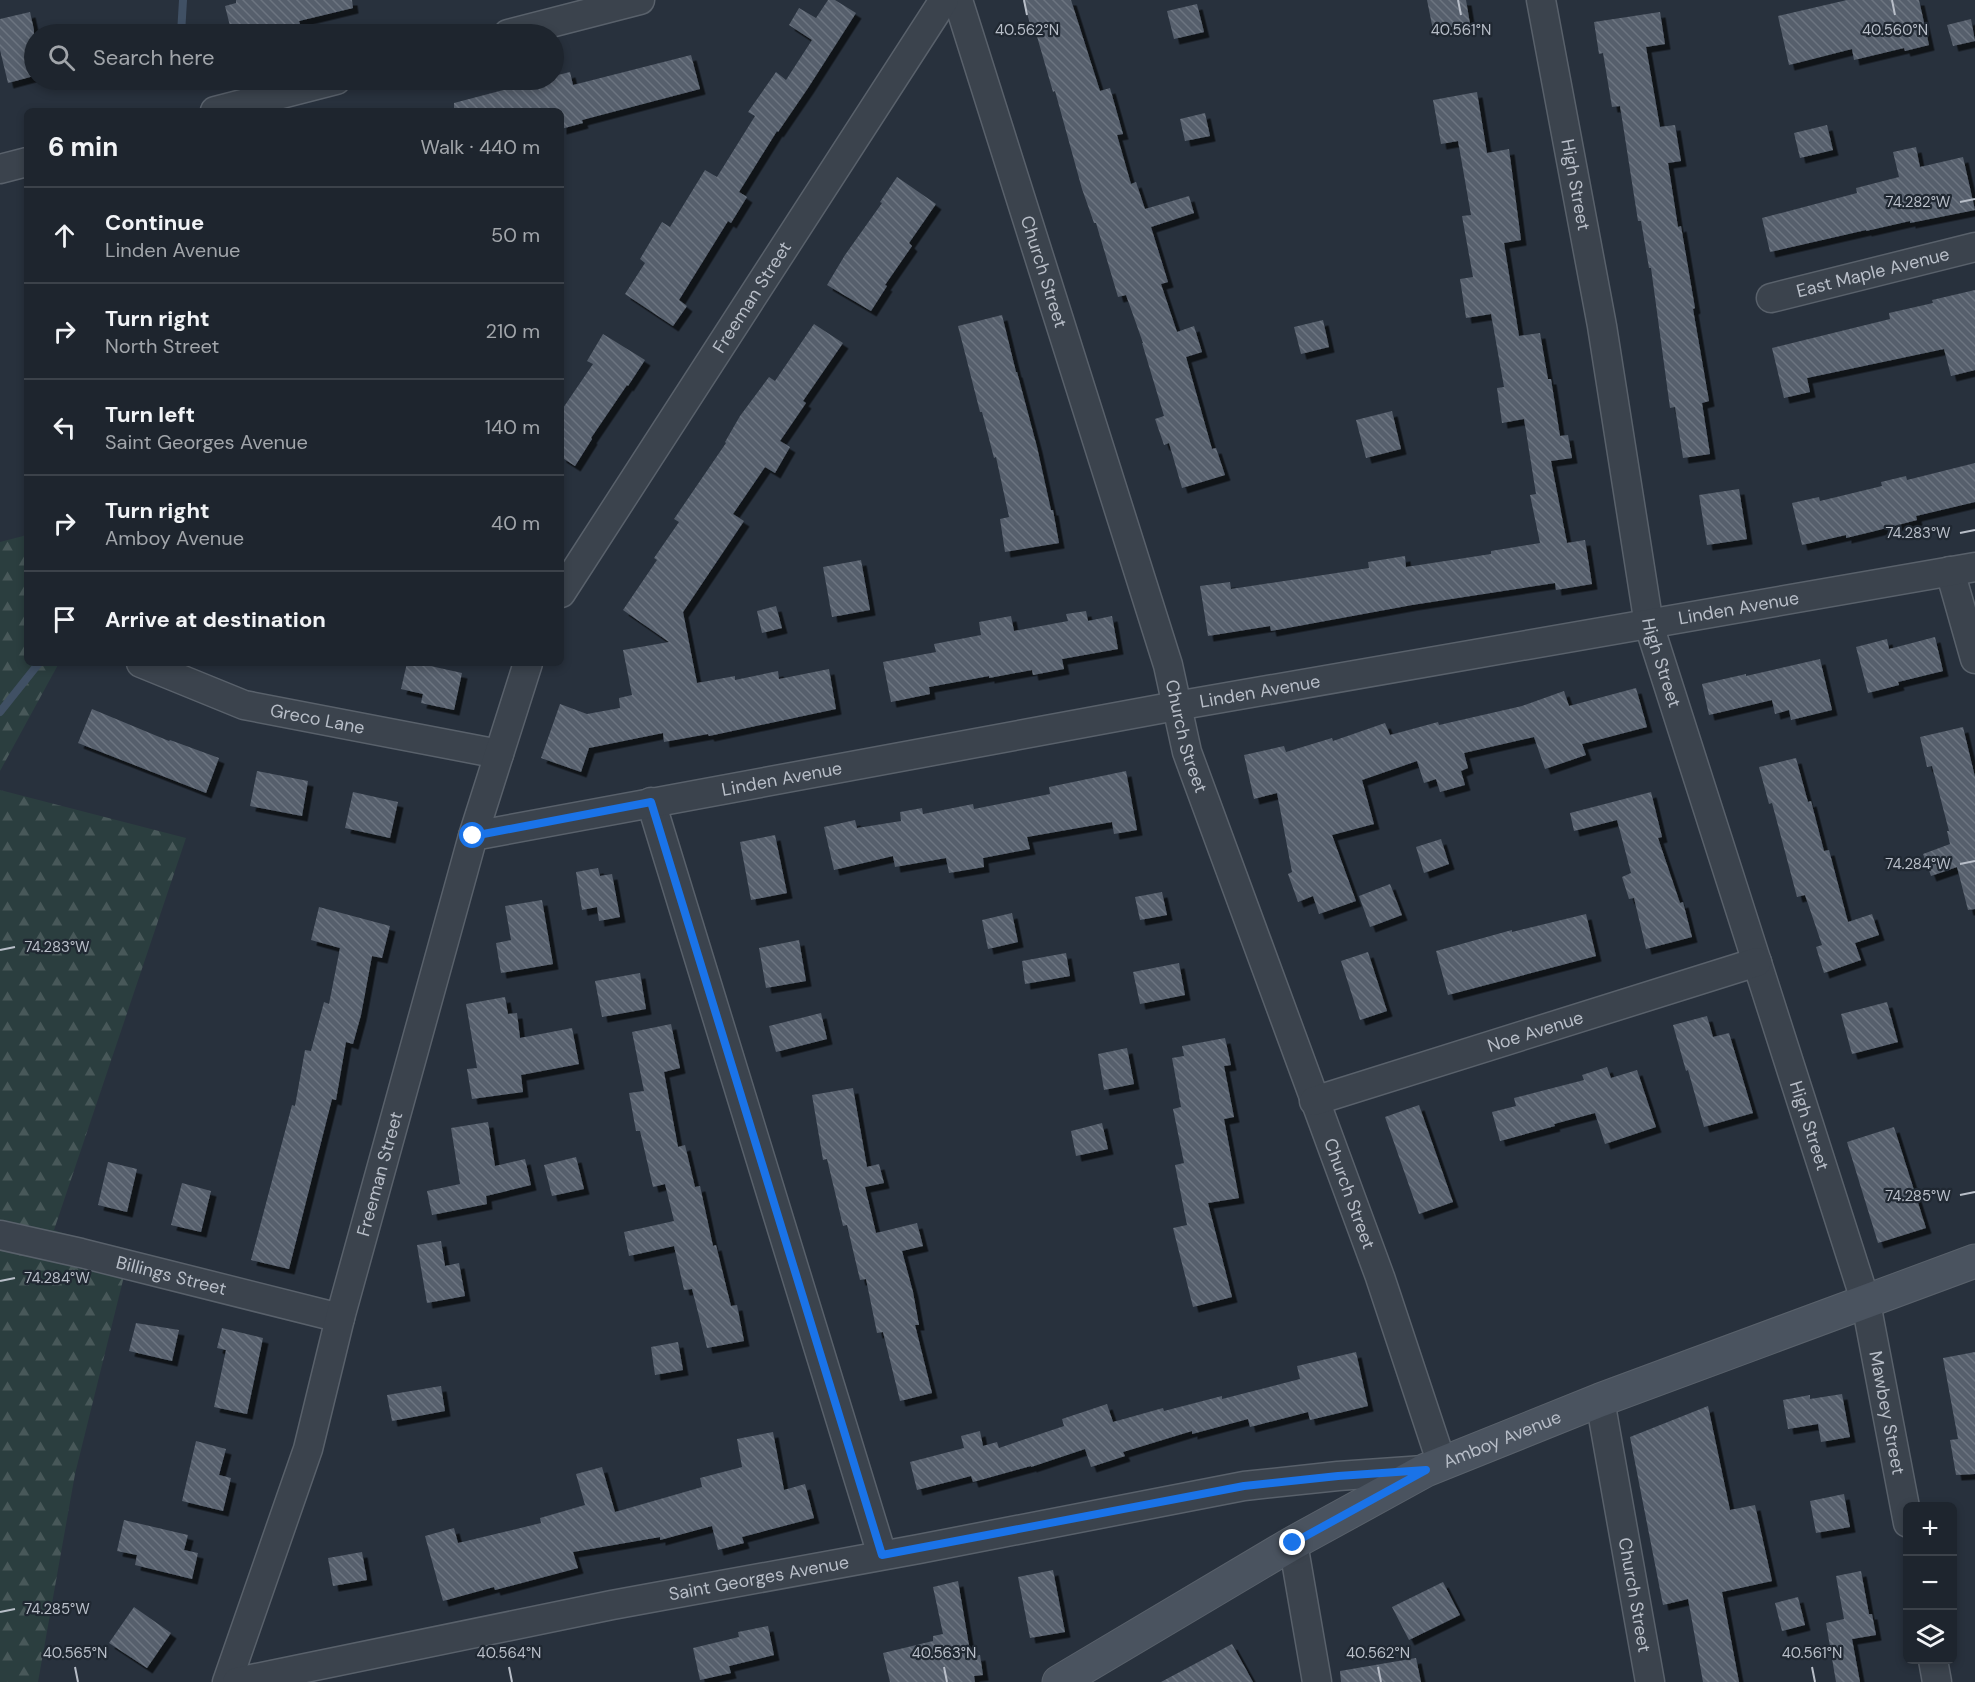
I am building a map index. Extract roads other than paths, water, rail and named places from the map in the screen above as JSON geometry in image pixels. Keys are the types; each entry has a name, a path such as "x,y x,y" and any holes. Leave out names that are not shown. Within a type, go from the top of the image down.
{"main road":[{"name":"Amboy Avenue","path":"1059,1682 1293,1543 1434,1467 1600,1400 1975,1261"}],"street":[{"path":"547,24 640,0"},
{"name":"Freeman Street","path":"564,588 944,0"},
{"name":"Church Street","path":"958,0 1168,665 1187,752 1380,1277 1434,1467"},
{"name":"High Street","path":"1540,0 1602,326 1649,625 1866,1303"},
{"path":"227,108 297,90"},
{"path":"0,169 24,163"},
{"name":"East Maple Avenue","path":"1771,298 1975,247"},
{"path":"1963,569 1975,659"},
{"name":"Linden Avenue","path":"473,836 1176,706 1963,569"},
{"name":"Greco Lane","path":"148,666 244,705 499,754"},
{"name":"Freeman Street","path":"227,1682 308,1449 340,1318 473,836 527,666"},
{"path":"651,802 882,1555"},
{"name":"Noe Avenue","path":"1314,1101 1757,962"},
{"name":"Billings Street","path":"0,1235 340,1318"},
{"name":"Mawbey Street","path":"1866,1303 1904,1502"},
{"name":"Church Street","path":"1600,1400 1650,1682"},
{"name":"Saint Georges Avenue","path":"237,1682 612,1605 1244,1486 1434,1467"},
{"path":"1293,1543 1317,1682"},
{"path":"1934,1664 1937,1682"}],"waterway":[{"path":"182,24 183,0"},
{"path":"0,712 37,666"}]}
